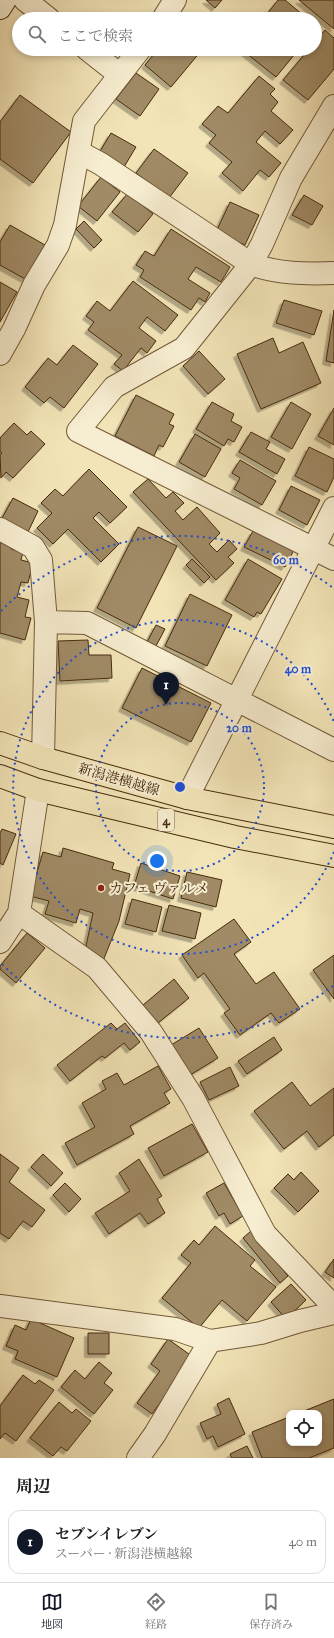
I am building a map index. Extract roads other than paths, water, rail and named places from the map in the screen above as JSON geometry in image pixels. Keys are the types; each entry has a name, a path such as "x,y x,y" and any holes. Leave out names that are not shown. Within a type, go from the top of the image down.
{"main road":[{"name":"新潟港横越線","path":"0,743 43,758 187,798 334,827"},
{"name":"新潟港横越線","path":"0,776 38,790 235,837 334,856"}],"street":[{"path":"0,8 5,0"},
{"path":"25,0 40,12"},
{"path":"167,12 175,0"},
{"path":"96,56 120,75"},
{"path":"0,354 14,329 34,285 58,245 65,225 84,121 135,56"},
{"path":"334,106 291,178 262,244 251,264 184,348 114,387 78,431 334,559"},
{"path":"79,152 101,164 251,264 264,269 310,274 334,273"},
{"path":"187,798 334,508"},
{"path":"0,529 33,547 42,560 46,622 43,758"},
{"path":"46,622 87,623 334,750"},
{"path":"0,942 19,913 38,790"},
{"path":"19,913 96,968 151,1032 193,1098 265,1234 334,1307"},
{"path":"0,1306 175,1329 210,1341 260,1333 334,1313"},
{"path":"138,1458 155,1434 210,1341"}],"place":[{"name":"セブンイレブン","path":"166,705"},
{"name":"カフェ ヴァルメ","path":"101,888"}]}
